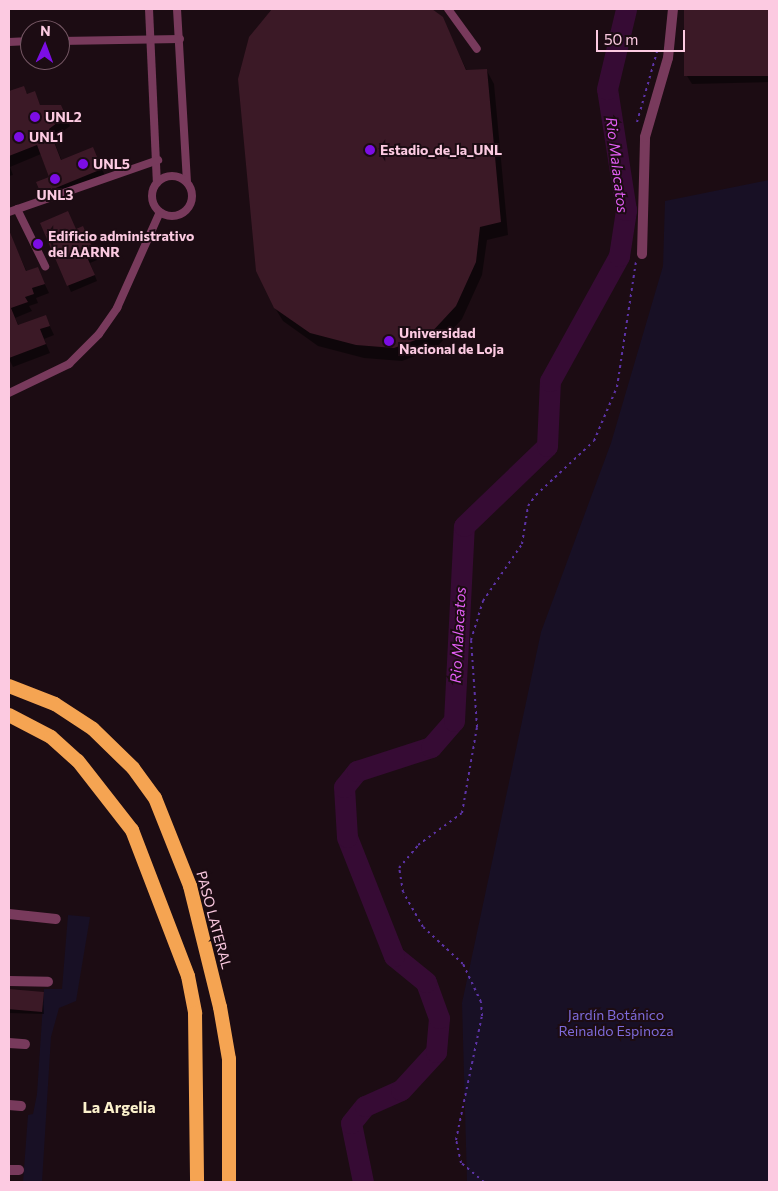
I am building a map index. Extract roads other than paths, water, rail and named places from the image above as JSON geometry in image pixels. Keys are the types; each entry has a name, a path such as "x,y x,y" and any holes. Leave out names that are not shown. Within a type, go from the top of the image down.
{"highway":[{"name":"PASO LATERAL","path":"9,686 55,704 93,729 133,768 155,798 190,886 220,1007 229,1059 229,1182"},
{"path":"9,715 51,738 78,761 132,830 188,976 195,1013 197,1182"}],"street":[{"path":"640,254 645,137 668,58 673,9"},
{"path":"9,914 56,919"},
{"path":"9,981 48,982"},
{"path":"9,1043 25,1044"},
{"path":"9,1105 21,1106"}],"lane":[{"path":"9,393 69,364 99,334 117,308 160,212 152,195 158,182 158,160 148,9"},
{"path":"160,212 179,215 190,207 193,194 187,182 177,9"},
{"path":"448,9 478,49"},
{"path":"70,41 180,39"},
{"path":"9,212 158,160"},
{"path":"158,182 172,176 187,182"},
{"path":"17,209 44,266"}],"waterway":[{"name":"Rio Malacatos","path":"363,1182 351,1123 365,1106 401,1090 436,1052 439,1018 426,982 394,956 347,837 344,787 357,771 431,747 454,721 464,526 547,446 550,381 619,256 626,210 607,89 626,9"}],"place":[{"name":"UNL2","path":"35,117"},
{"name":"UNL1","path":"19,137"},
{"name":"Estadio_de_la_UNL","path":"370,150"},
{"name":"UNL5","path":"83,164"},
{"name":"UNL3","path":"55,179"},
{"name":"Edificio administrativo del AARNR","path":"38,244"},
{"name":"Universidad Nacional de Loja","path":"389,341"}],"district":[{"name":"La Argelia","path":"119,1107"}],"park label":[{"name":"Jardín Botánico Reinaldo Espinoza","path":"616,1024"}]}
